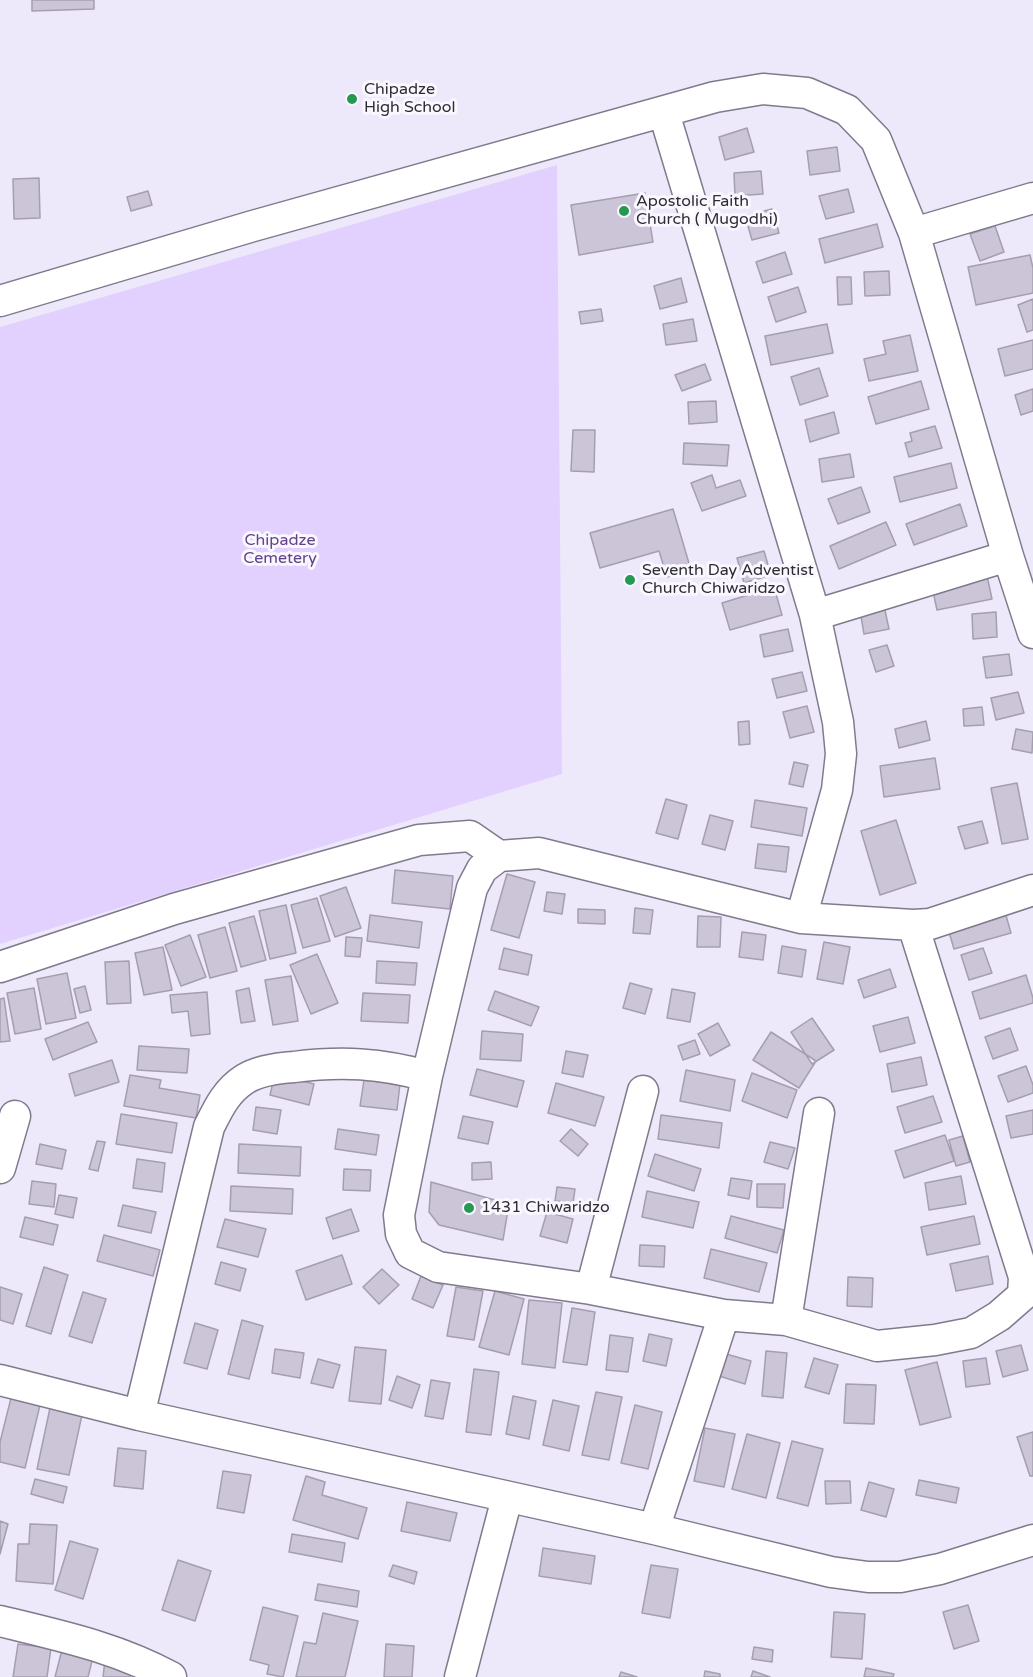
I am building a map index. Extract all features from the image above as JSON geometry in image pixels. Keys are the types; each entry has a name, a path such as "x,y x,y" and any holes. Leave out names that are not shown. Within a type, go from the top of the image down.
{"street":[{"path":"0,301 253,226 715,98 763,89 807,93 847,110 876,140 914,233 1008,556 1033,633"},
{"path":"664,113 815,615 838,722 841,754 837,790 801,918"},
{"path":"914,233 1033,198"},
{"path":"815,615 1008,556"},
{"path":"0,967 174,909 419,840 470,836 499,856"},
{"path":"912,925 1024,1277 1023,1295 999,1316 971,1333 935,1340 877,1346 786,1320 724,1314 591,1289 438,1267 410,1252 401,1233 399,1215 428,1076 472,888 482,869 499,856 539,853 801,918 912,925 930,924 1033,890"},
{"path":"139,1415 209,1127 224,1097 245,1079 275,1069 315,1064 363,1063 428,1076"},
{"path":"591,1289 643,1091"},
{"path":"786,1320 819,1113"},
{"path":"0,1168 15,1116"},
{"path":"654,1530 724,1314"},
{"path":"0,1380 139,1415 831,1572 868,1577 900,1577 940,1569 1033,1540"},
{"path":"460,1677 507,1498"},
{"path":"0,1621 92,1643 144,1662 171,1677"}],"green space":[{"name":"Chipadze Cemetery","path":"557,165 562,774 0,944 0,327"}],"building":[{"path":"32,0 94,0 94,9 32,11"},
{"path":"747,128 754,152 725,160 719,137"},
{"path":"837,147 840,171 810,175 807,151"},
{"path":"761,171 763,194 735,196 734,173"},
{"path":"39,178 40,218 14,219 13,179"},
{"path":"848,189 854,212 826,219 819,196"},
{"path":"148,191 152,205 131,211 127,197"},
{"path":"645,193 653,242 579,255 571,205"},
{"path":"772,209 779,233 752,240 745,216"},
{"path":"877,224 883,247 825,263 819,239"},
{"path":"995,226 1004,252 980,261 970,234"},
{"path":"785,252 792,274 763,283 756,262"},
{"path":"1030,255 1033,268 1033,293 976,305 968,267"},
{"path":"889,271 890,295 865,296 864,272"},
{"path":"837,277 851,277 852,304 838,305"},
{"path":"681,278 687,302 660,309 654,286"},
{"path":"798,287 806,312 776,322 768,297"},
{"path":"1033,299 1033,330 1027,332 1018,305"},
{"path":"601,309 603,321 581,324 579,312"},
{"path":"693,319 697,341 666,345 663,324"},
{"path":"827,324 833,353 771,365 765,336"},
{"path":"910,335 918,371 869,381 864,359 886,354 883,341"},
{"path":"1033,340 1033,369 1005,376 998,349"},
{"path":"705,364 711,380 682,391 675,375"},
{"path":"819,368 828,396 800,405 791,377"},
{"path":"921,381 929,409 876,424 868,397"},
{"path":"1033,389 1033,411 1021,415 1015,395"},
{"path":"716,401 717,422 689,424 688,402"},
{"path":"834,412 839,433 810,442 805,420"},
{"path":"935,426 942,448 909,457 905,443 912,441 910,433"},
{"path":"573,430 595,430 594,472 571,471"},
{"path":"684,443 729,445 727,466 683,464"},
{"path":"850,454 854,477 822,482 819,459"},
{"path":"951,463 957,488 900,502 894,477"},
{"path":"712,475 716,488 740,480 746,496 702,511 691,483"},
{"path":"861,487 870,512 838,524 828,499"},
{"path":"960,504 967,526 914,545 906,524"},
{"path":"673,509 691,570 667,577 659,551 600,568 590,533"},
{"path":"886,522 896,545 839,569 830,546"},
{"path":"764,551 771,575 744,583 737,558"},
{"path":"986,571 992,599 937,610 931,582"},
{"path":"774,587 782,615 730,630 722,603"},
{"path":"883,601 889,629 864,634 859,605"},
{"path":"996,612 997,637 973,639 972,614"},
{"path":"788,629 793,651 764,657 760,635"},
{"path":"887,645 894,666 876,672 869,650"},
{"path":"1009,654 1012,675 986,678 983,657"},
{"path":"802,672 807,691 777,698 772,679"},
{"path":"1018,692 1024,713 996,720 991,698"},
{"path":"807,706 814,732 790,738 783,712"},
{"path":"982,707 984,725 964,726 963,709"},
{"path":"749,721 750,744 739,745 738,722"},
{"path":"926,721 930,740 899,748 895,729"},
{"path":"1016,729 1033,732 1032,753 1012,749"},
{"path":"935,758 940,789 884,797 880,766"},
{"path":"794,762 808,765 803,787 789,784"},
{"path":"1017,783 1028,839 1002,844 991,788"},
{"path":"666,799 687,805 678,839 656,833"},
{"path":"755,800 807,808 802,836 751,827"},
{"path":"710,815 733,821 725,850 702,844"},
{"path":"896,820 916,883 880,895 861,831"},
{"path":"982,821 988,843 965,849 958,827"},
{"path":"758,844 789,847 786,872 755,868"},
{"path":"395,870 453,876 450,909 392,903"},
{"path":"507,874 535,882 519,938 491,930"},
{"path":"346,887 361,928 335,937 320,896"},
{"path":"547,892 565,894 562,914 544,911"},
{"path":"317,898 330,941 303,948 291,905"},
{"path":"286,905 296,953 270,959 259,911"},
{"path":"1003,905 1011,933 954,949 946,922"},
{"path":"635,908 653,910 650,934 633,933"},
{"path":"578,909 605,910 605,924 578,923"},
{"path":"370,915 422,922 419,948 367,941"},
{"path":"254,916 266,960 241,967 229,923"},
{"path":"698,916 721,917 720,947 697,947"},
{"path":"225,927 237,971 210,978 198,935"},
{"path":"742,932 766,935 763,960 739,957"},
{"path":"190,935 206,977 181,986 165,945"},
{"path":"346,937 362,938 360,957 345,956"},
{"path":"824,942 850,947 843,984 817,979"},
{"path":"782,946 806,950 802,977 778,973"},
{"path":"163,947 172,990 144,995 135,953"},
{"path":"504,948 532,955 528,975 499,969"},
{"path":"983,948 992,973 969,980 961,955"},
{"path":"317,954 338,1003 311,1014 290,965"},
{"path":"129,961 131,1003 107,1004 105,962"},
{"path":"377,961 417,963 415,985 376,983"},
{"path":"890,969 896,987 864,998 858,980"},
{"path":"67,973 76,1018 46,1024 37,979"},
{"path":"1026,975 1033,1003 980,1019 972,992"},
{"path":"291,976 298,1021 273,1025 265,980"},
{"path":"630,983 652,989 645,1014 623,1008"},
{"path":"85,986 91,1010 80,1013 74,989"},
{"path":"34,988 41,1029 15,1034 7,993"},
{"path":"249,988 255,1021 241,1023 236,991"},
{"path":"672,989 695,993 690,1022 667,1018"},
{"path":"495,991 539,1007 531,1026 488,1010"},
{"path":"207,992 210,1034 191,1036 188,1011 172,1013 170,995"},
{"path":"363,993 410,995 408,1023 361,1021"},
{"path":"4,998 10,1041 0,1042 0,999"},
{"path":"908,1017 915,1043 880,1052 873,1026"},
{"path":"812,1018 834,1050 812,1064 791,1032"},
{"path":"88,1022 97,1042 53,1060 45,1039"},
{"path":"718,1023 730,1045 710,1056 698,1034"},
{"path":"1010,1028 1018,1050 993,1059 985,1037"},
{"path":"482,1031 523,1034 521,1061 480,1059"},
{"path":"771,1032 816,1061 799,1088 753,1060"},
{"path":"695,1040 700,1054 683,1060 678,1046"},
{"path":"139,1046 189,1049 187,1073 137,1070"},
{"path":"566,1051 588,1055 583,1077 562,1073"},
{"path":"921,1057 927,1085 892,1092 887,1064"},
{"path":"112,1060 119,1082 75,1096 69,1074"},
{"path":"1026,1066 1033,1085 1033,1093 1008,1102 998,1076"},
{"path":"477,1069 524,1081 517,1107 470,1095"},
{"path":"686,1070 735,1080 730,1111 680,1101"},
{"path":"752,1073 797,1090 787,1118 742,1101"},
{"path":"275,1074 314,1084 309,1105 270,1095"},
{"path":"130,1075 161,1080 159,1088 200,1095 196,1118 124,1106"},
{"path":"364,1080 400,1084 397,1110 360,1106"},
{"path":"556,1083 604,1097 595,1126 548,1113"},
{"path":"933,1096 942,1122 905,1133 897,1107"},
{"path":"256,1107 281,1110 277,1134 253,1130"},
{"path":"1033,1110 1033,1134 1011,1138 1006,1116"},
{"path":"121,1114 177,1123 172,1153 116,1144"},
{"path":"661,1115 722,1123 719,1148 658,1139"},
{"path":"463,1116 493,1122 488,1144 458,1138"},
{"path":"338,1129 379,1135 376,1155 335,1149"},
{"path":"571,1129 588,1144 578,1156 560,1141"},
{"path":"945,1135 954,1161 904,1178 895,1151"},
{"path":"963,1136 970,1162 956,1166 949,1140"},
{"path":"97,1141 105,1142 98,1171 89,1169"},
{"path":"770,1142 795,1148 788,1169 764,1162"},
{"path":"40,1144 66,1150 62,1169 36,1164"},
{"path":"239,1144 301,1147 300,1176 238,1173"},
{"path":"655,1154 701,1169 694,1191 648,1176"},
{"path":"137,1159 165,1163 162,1192 133,1188"},
{"path":"491,1162 492,1179 472,1180 472,1163"},
{"path":"344,1169 371,1170 370,1191 343,1190"},
{"path":"961,1176 966,1204 929,1210 925,1183"},
{"path":"731,1178 752,1181 749,1199 728,1195"},
{"path":"32,1181 56,1184 54,1207 29,1204"},
{"name":"1431 Chiwaridzo","path":"431,1182 509,1204 503,1240 439,1225 429,1212"},
{"path":"757,1184 785,1184 783,1208 757,1207"},
{"path":"231,1186 293,1189 292,1214 230,1211"},
{"path":"557,1187 575,1189 573,1203 555,1201"},
{"path":"647,1191 699,1202 693,1228 642,1217"},
{"path":"59,1195 77,1198 73,1218 55,1214"},
{"path":"123,1205 156,1212 151,1233 118,1226"},
{"path":"351,1209 359,1231 333,1239 326,1218"},
{"path":"547,1212 573,1219 567,1243 540,1236"},
{"path":"731,1216 784,1230 777,1253 725,1238"},
{"path":"974,1216 980,1244 927,1255 921,1227"},
{"path":"25,1217 58,1225 53,1245 20,1237"},
{"path":"225,1219 266,1229 258,1257 217,1247"},
{"path":"104,1235 160,1250 153,1276 97,1261"},
{"path":"640,1245 665,1246 664,1267 639,1266"},
{"path":"711,1249 767,1263 759,1292 704,1278"},
{"path":"342,1255 352,1284 306,1300 296,1271"},
{"path":"988,1256 993,1284 956,1291 950,1264"},
{"path":"221,1262 246,1269 240,1291 215,1284"},
{"path":"44,1267 68,1275 51,1334 26,1326"},
{"path":"382,1269 399,1285 379,1304 363,1287"},
{"path":"421,1276 443,1285 433,1308 412,1299"},
{"path":"848,1277 873,1278 872,1307 847,1306"},
{"path":"0,1287 22,1294 13,1324 0,1320"},
{"path":"456,1287 483,1291 474,1340 447,1336"},
{"path":"495,1291 524,1299 509,1355 479,1347"},
{"path":"83,1292 106,1299 92,1343 69,1336"},
{"path":"529,1300 562,1303 555,1368 522,1364"},
{"path":"572,1308 595,1312 587,1365 563,1362"},
{"path":"242,1320 263,1326 249,1379 228,1374"},
{"path":"195,1323 218,1330 207,1369 184,1363"},
{"path":"649,1334 672,1339 666,1366 643,1361"},
{"path":"610,1335 633,1338 628,1372 606,1370"},
{"path":"1021,1345 1028,1370 1003,1377 996,1351"},
{"path":"355,1347 386,1350 381,1404 349,1401"},
{"path":"275,1349 304,1353 300,1378 272,1373"},
{"path":"766,1351 787,1353 783,1398 762,1396"},
{"path":"726,1354 751,1361 745,1384 719,1376"},
{"path":"814,1358 838,1365 829,1394 805,1387"},
{"path":"986,1358 990,1384 966,1387 963,1361"},
{"path":"318,1359 340,1365 333,1388 311,1383"},
{"path":"937,1362 951,1417 920,1425 905,1370"},
{"path":"474,1369 499,1372 491,1435 466,1432"},
{"path":"397,1376 420,1385 412,1408 389,1400"},
{"path":"431,1380 450,1383 443,1419 425,1416"},
{"path":"846,1384 876,1385 874,1424 844,1423"},
{"path":"596,1392 622,1397 609,1460 582,1455"},
{"path":"513,1396 536,1401 529,1439 506,1434"},
{"path":"11,1398 40,1405 25,1468 0,1462 0,1442"},
{"path":"553,1400 579,1406 569,1451 543,1445"},
{"path":"635,1405 662,1412 648,1469 621,1463"},
{"path":"50,1408 82,1415 69,1475 37,1469"},
{"path":"705,1428 735,1434 724,1487 694,1481"},
{"path":"1033,1432 1033,1476 1030,1476 1017,1437"},
{"path":"747,1434 780,1443 766,1498 732,1489"},
{"path":"792,1441 823,1449 808,1506 777,1498"},
{"path":"118,1448 146,1451 143,1489 114,1486"},
{"path":"223,1471 251,1475 244,1513 217,1508"},
{"path":"306,1476 325,1482 322,1495 367,1508 358,1539 293,1520"},
{"path":"35,1479 67,1487 63,1503 31,1494"},
{"path":"919,1480 959,1488 956,1503 916,1495"},
{"path":"825,1481 850,1481 851,1503 826,1504"},
{"path":"869,1482 894,1489 886,1517 861,1510"},
{"path":"407,1502 457,1513 450,1541 401,1531"},
{"path":"0,1521 8,1524 0,1554"},
{"path":"30,1524 57,1525 53,1584 16,1581 18,1544 29,1544"},
{"path":"292,1534 345,1543 342,1562 289,1552"},
{"path":"70,1541 98,1549 83,1599 55,1590"},
{"path":"543,1548 595,1556 591,1584 539,1576"},
{"path":"178,1560 211,1571 195,1621 162,1610"},
{"path":"393,1565 417,1572 414,1584 389,1576"},
{"path":"651,1565 678,1569 670,1618 642,1613"},
{"path":"318,1584 359,1591 357,1607 315,1600"},
{"path":"968,1605 979,1641 954,1649 943,1612"},
{"path":"263,1607 298,1616 283,1677 267,1674 269,1665 250,1660"},
{"path":"834,1612 865,1614 862,1659 831,1657"},
{"path":"323,1613 358,1621 345,1677 296,1677 304,1642 316,1644"},
{"path":"18,1644 51,1648 47,1677 13,1677"},
{"path":"386,1644 414,1646 412,1677 384,1677"},
{"path":"63,1646 94,1653 88,1677 55,1677"},
{"path":"754,1647 773,1650 772,1662 752,1659"},
{"path":"105,1660 132,1663 130,1677 103,1677"},
{"path":"866,1668 894,1674 893,1677 864,1677"},
{"path":"705,1671 720,1674 720,1677 704,1677"},
{"path":"753,1671 770,1677 751,1677"},
{"path":"621,1672 637,1677 619,1677"}],"place":[{"name":"Chipadze High School","path":"352,99"},
{"name":"Apostolic Faith Church ( Mugodhi)","path":"624,211"},
{"name":"Seventh Day Adventist Church Chiwaridzo","path":"630,580"},
{"name":"1431 Chiwaridzo","path":"469,1208"}]}
